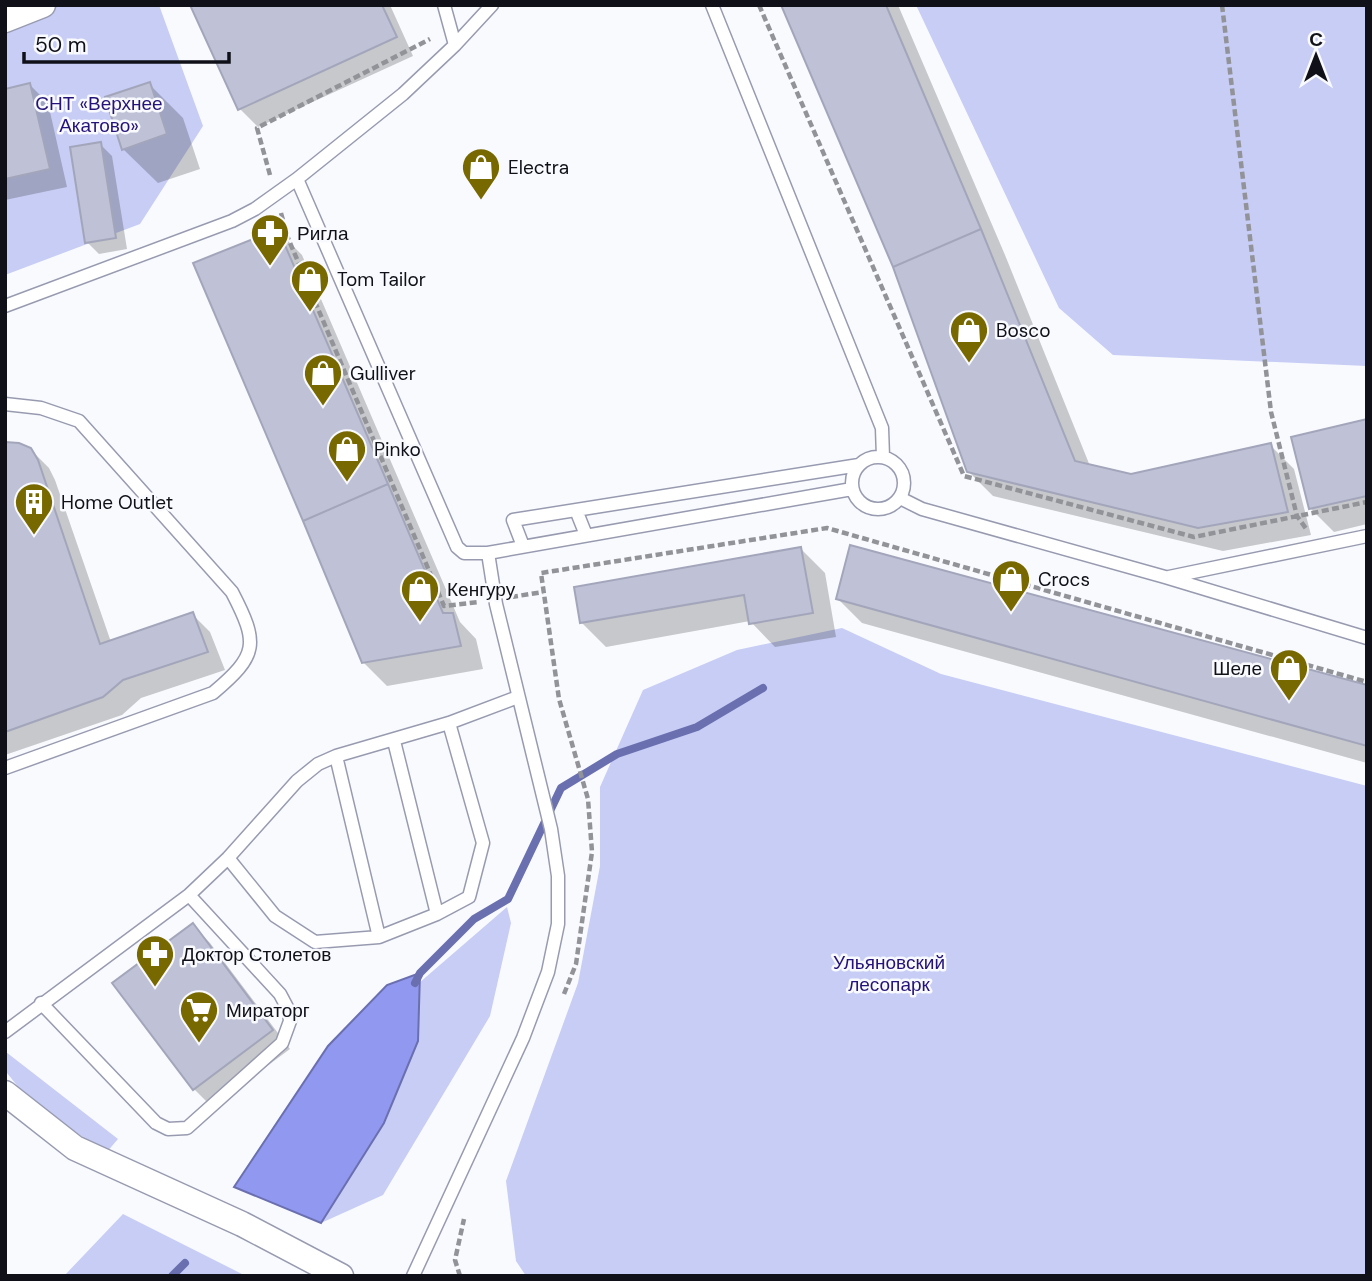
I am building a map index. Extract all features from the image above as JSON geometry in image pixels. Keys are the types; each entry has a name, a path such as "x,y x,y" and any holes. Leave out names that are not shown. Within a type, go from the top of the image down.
{"street":[{"path":"5,20 43,5"},
{"path":"5,1093 75,1148 242,1224 341,1276"}],"lane":[{"path":"444,5 455,45"},
{"path":"5,306 232,221 255,209 403,94 455,45 492,5"},
{"path":"712,5 882,428 883,457"},
{"path":"297,179 452,539 464,553 488,553 852,489"},
{"path":"5,404 41,408 79,421 232,592 248,622 251,650 239,672 213,693 5,768"},
{"path":"883,457 900,468 904,489 893,505 883,510 873,510 862,504 852,489 852,480 859,465 866,459 883,457"},
{"path":"523,546 513,520 859,465"},
{"path":"830,469 838,491"},
{"path":"770,479 779,501"},
{"path":"702,490 711,513"},
{"path":"900,498 922,509 1367,638"},
{"path":"639,500 648,524"},
{"path":"576,510 586,535"},
{"path":"1165,578 1367,536"},
{"path":"413,1276 523,1038 548,972 558,924 558,876 551,829 496,604 488,553"},
{"path":"5,1032 190,895 228,858 297,781 318,764 336,756 449,723 518,697"},
{"path":"228,858 275,916 315,942 379,937 437,914 469,897 483,843 449,723"},
{"path":"394,741 437,914"},
{"path":"336,756 379,937"},
{"path":"41,1003 156,1123 168,1129 187,1128 282,1043 290,1021 289,1011 280,994 190,895"}],"path":[{"path":"759,5 964,476 1194,537 1367,502"},
{"path":"1222,5 1271,412 1297,516"},
{"path":"562,999 576,964 592,852 588,799 559,699 541,573 827,528 1367,682"},
{"path":"460,1276 455,1260 465,1212"}],"green space":[{"name":"СНТ «Верхнее Акатово»","path":"5,5 159,5 203,126 140,224 5,275"},
{"path":"916,5 1367,5 1367,366 1113,355 1059,308"},
{"name":"Ульяновский лесопарк","path":"842,628 941,674 1367,786 1367,1276 526,1276 516,1261 506,1181 578,983 600,866 600,787 643,690 737,650"},
{"path":"507,907 511,923 490,1016 383,1195 321,1223 385,1123 418,1041 419,983"},
{"path":"6,1052 118,1139 106,1153 28,1099 7,1073"},
{"path":"123,1214 246,1276 64,1276"}],"water":[{"path":"420,973 418,1041 384,1123 321,1223 234,1187 328,1046 387,985"}],"building":[{"path":"190,5 382,5 397,37 238,110"},
{"path":"781,5 886,5 981,229 893,267"},
{"path":"150,82 167,134 122,150 105,97"},
{"path":"30,83 50,169 5,179 5,89"},
{"path":"101,142 116,238 85,243 70,147"},
{"path":"278,229 388,484 303,521 193,263"},
{"path":"981,229 1075,461 1131,474 1271,443 1288,512 1198,528 967,472 893,267"},
{"path":"1367,419 1367,496 1309,509 1291,437"},
{"name":"Home Outlet","path":"5,442 19,443 31,448 38,460 100,644 193,612 208,652 123,680 103,697 5,732"},
{"path":"388,484 443,613 453,613 461,646 362,663 303,521"},
{"path":"850,545 1367,685 1367,746 836,599"},
{"path":"801,547 813,613 749,624 744,595 580,623 574,587"},
{"path":"193,923 273,1030 193,1090 112,983"}],"waterway":[{"path":"415,983 420,973 474,919 508,899 561,788 617,754 697,727 763,688"},
{"path":"172,1276 185,1263"}],"place":[{"name":"Electra","path":"481,201"},
{"name":"Ригла","path":"270,267"},
{"name":"Tom Tailor","path":"310,313"},
{"name":"Bosco","path":"969,364"},
{"name":"Gulliver","path":"323,407"},
{"name":"Pinko","path":"347,483"},
{"name":"Home Outlet","path":"34,536"},
{"name":"Crocs","path":"1011,613"},
{"name":"Кенгуру","path":"420,623"},
{"name":"Шеле","path":"1289,702"},
{"name":"Доктор Столетов","path":"155,988"},
{"name":"Мираторг","path":"199,1044"}]}
